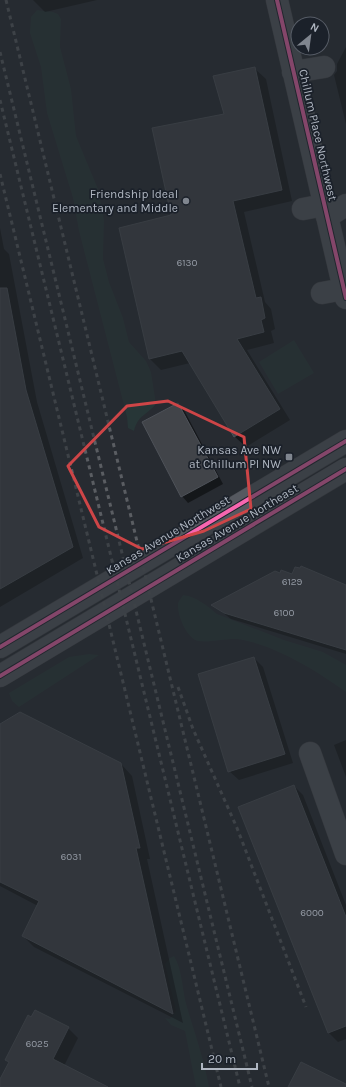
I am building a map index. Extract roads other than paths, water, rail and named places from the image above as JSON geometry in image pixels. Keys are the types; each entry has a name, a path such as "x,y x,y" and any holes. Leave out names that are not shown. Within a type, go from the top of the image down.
{"street":[{"name":"Chillum Place Northwest","path":"277,0 345,293"},
{"path":"293,72 324,67"},
{"path":"302,209 326,211 346,205"},
{"path":"322,292 345,293"},
{"name":"Kansas Avenue Northwest","path":"0,647 346,441"},
{"name":"Kansas Avenue Northeast","path":"0,676 137,594 247,538 301,505 346,469"},
{"path":"310,753 346,854"}],"railway":[{"path":"6,0 269,1087"},
{"path":"0,52 252,1087"},
{"path":"0,100 240,1087"},
{"path":"0,174 221,1087"},
{"path":"178,687 193,729 237,828 306,1007"}],"place":[{"name":"Friendship Ideal Elementary and Middle","path":"186,201"},
{"name":"Kansas Ave NW at Chillum Pl NW","path":"289,457"}]}
